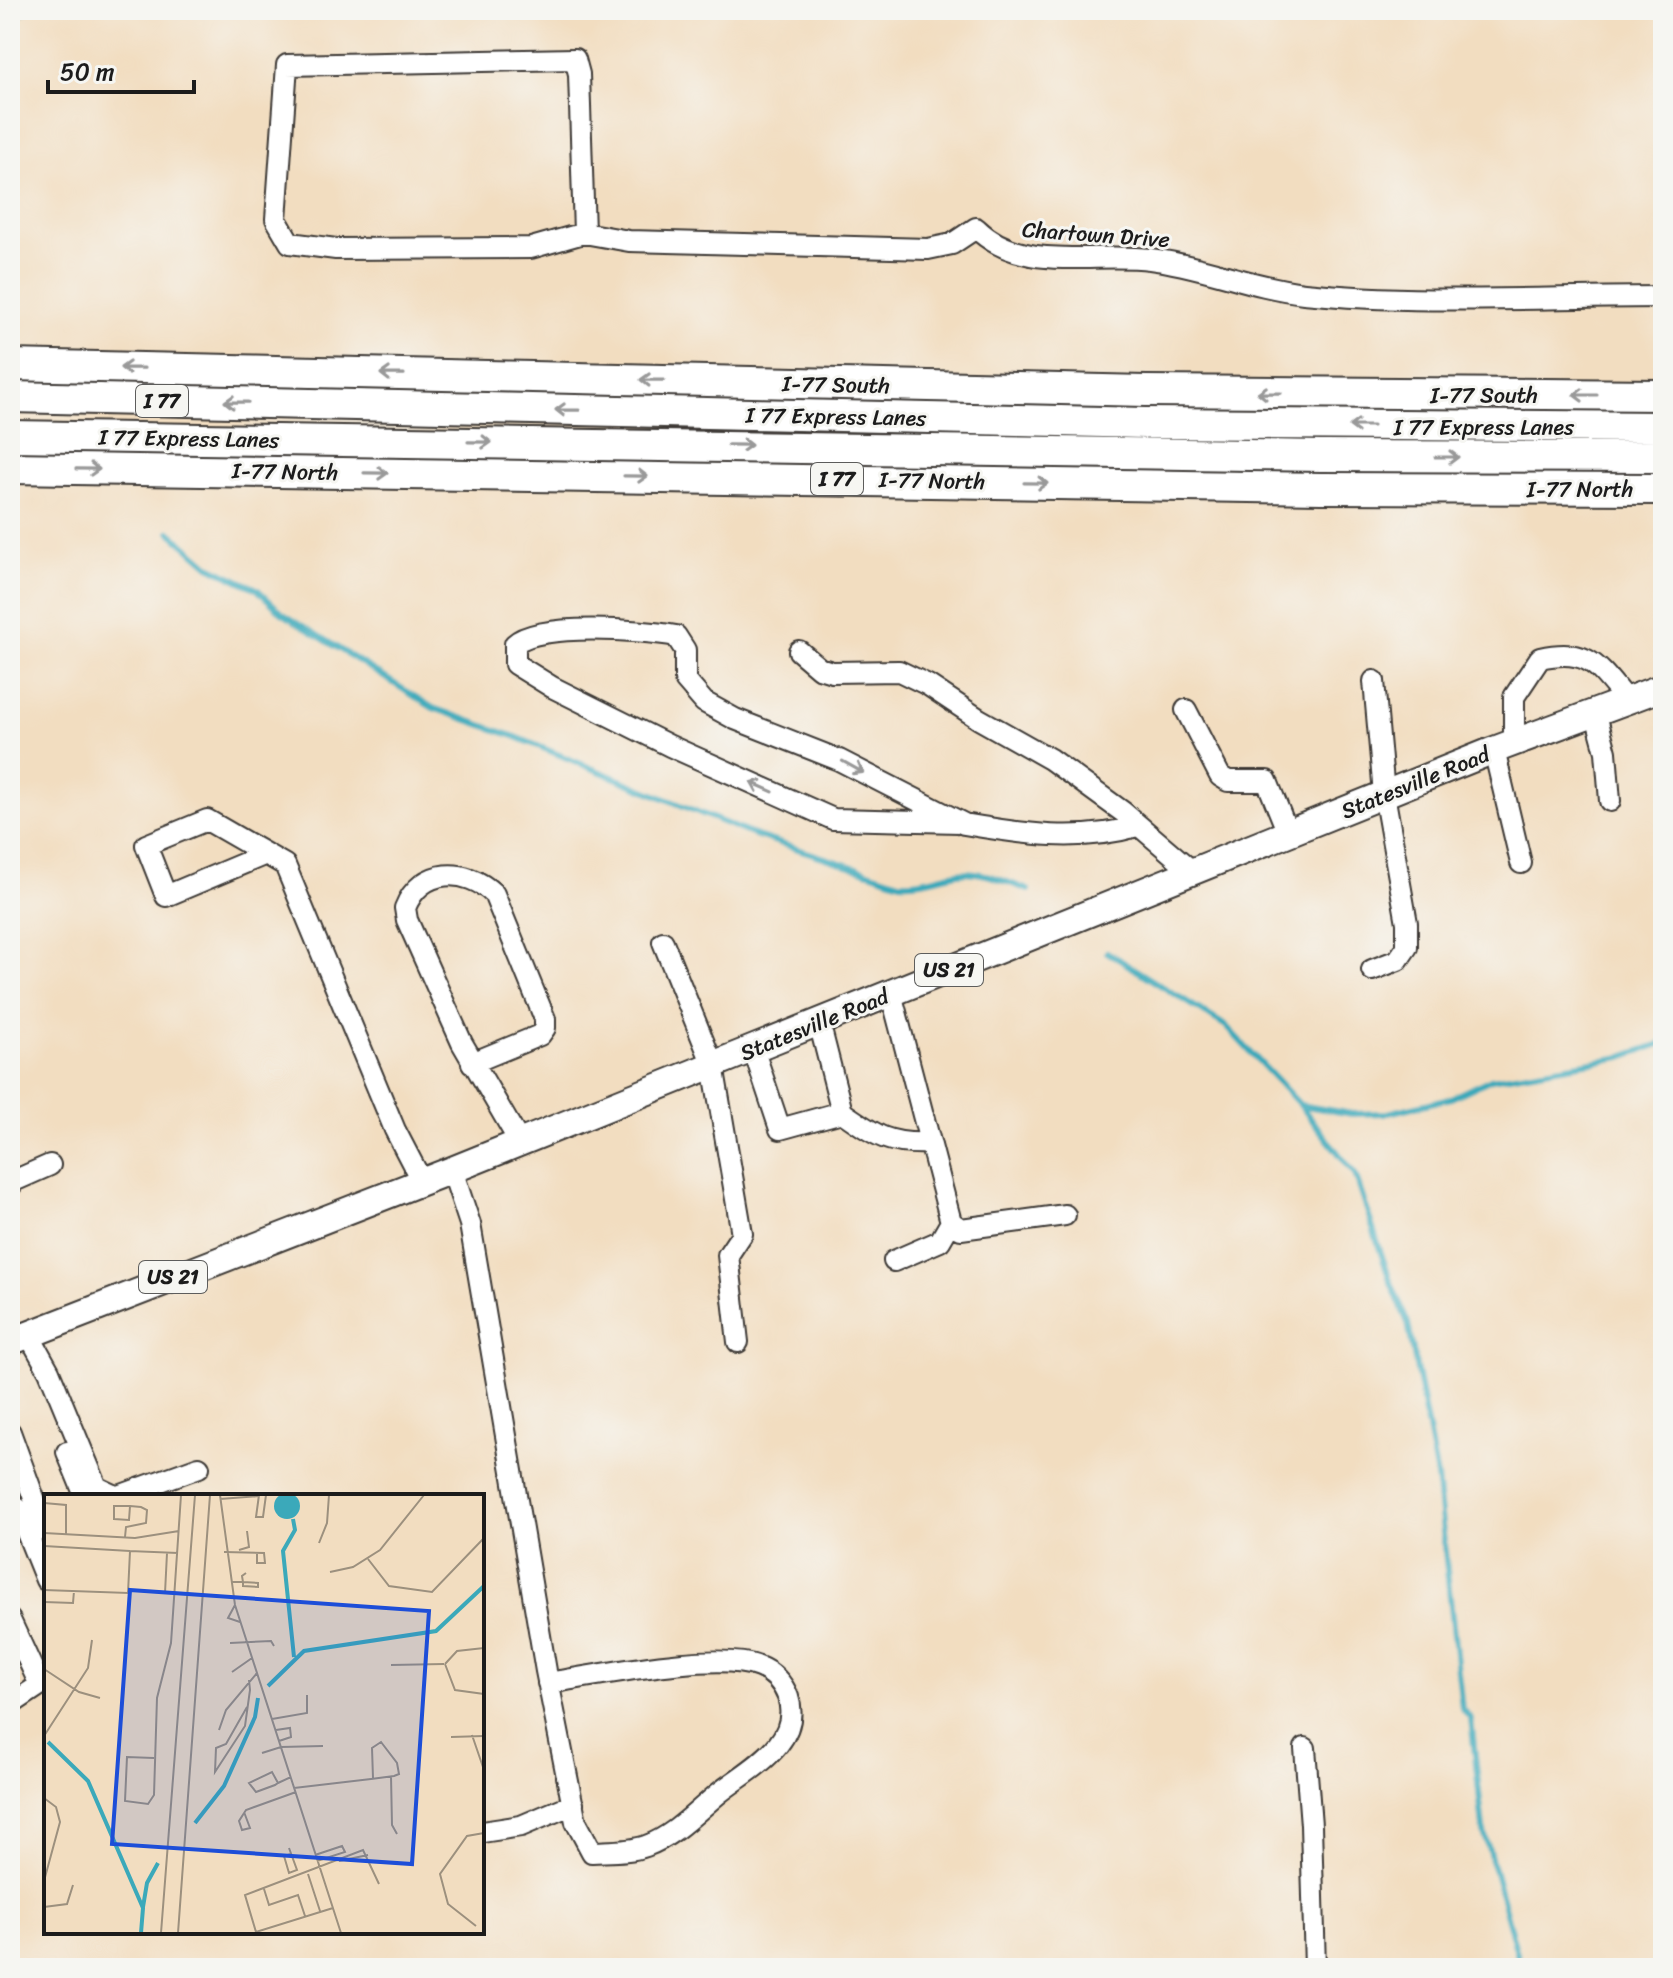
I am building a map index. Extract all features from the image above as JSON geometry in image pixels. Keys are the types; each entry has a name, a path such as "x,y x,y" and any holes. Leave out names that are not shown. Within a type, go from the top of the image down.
{"highway":[{"name":"I-77 South","path":"10,365 1066,389 1663,395"},
{"path":"813,415 1066,389"},
{"name":"I 77 Express Lanes","path":"10,397 1321,426 1663,427"},
{"name":"I 77 Express Lanes","path":"10,436 1336,456 1663,457"},
{"name":"I-77 North","path":"10,468 1321,488 1663,489"}],"main road":[{"name":"Statesville Road","path":"20,1338 520,1143 1504,746 1663,687"}],"street":[{"path":"575,59 579,74 584,233 531,248 336,249 290,243 276,219 287,65 575,59"},
{"name":"Chartown Drive","path":"584,233 629,241 928,249 952,244 976,228 986,239 1015,253 1150,259 1303,293 1391,297 1663,297"},
{"path":"960,822 839,760 704,702 685,680 685,650 676,636 635,629 523,636 515,644 515,664 552,687 670,746 833,819 960,822 1021,834 1072,838 1138,826"},
{"path":"799,651 819,668 832,672 899,671 928,685 979,719 1050,759 1192,871"},
{"path":"1521,863 1504,746 1514,697 1540,658 1567,651 1588,660 1626,700"},
{"path":"1372,970 1398,960 1407,947 1407,923 1384,794 1374,681"},
{"path":"1186,710 1220,776 1228,781 1267,781 1288,833"},
{"path":"1595,711 1606,752 1610,801"},
{"path":"266,854 166,896 146,845 207,820 266,854 285,865 395,1130 422,1182"},
{"path":"472,1063 540,1035 545,1028 545,1019 494,894 479,880 462,874 440,877 418,887 405,908 407,920 472,1063 520,1143"},
{"path":"663,942 713,1065 742,1234 728,1255 738,1342"},
{"path":"891,993 951,1222 961,1229 1065,1215"},
{"path":"819,1022 842,1112 875,1136 900,1144 929,1143"},
{"path":"753,1048 780,1129 842,1112"},
{"path":"12,1178 50,1165"},
{"path":"452,1170 470,1224 548,1683 576,1822 592,1852 647,1846 682,1824 764,1760 786,1734 790,1707 776,1678 745,1664 705,1663 548,1683"},
{"path":"894,1261 940,1241 951,1222"},
{"path":"20,1338 84,1494"},
{"path":"20,1338 49,1371 97,1487 113,1494"},
{"path":"10,1432 44,1526"},
{"path":"124,1494 199,1467"},
{"path":"10,1506 17,1508 44,1575"},
{"path":"10,1620 43,1683 10,1705"},
{"path":"1305,1748 1315,1968"},
{"path":"484,1832 521,1826 573,1804"}],"waterway":[{"path":"10,19 27,10"},
{"path":"170,532 209,566 257,589 282,613 433,708 516,737 751,834 900,882 967,872 993,877 1028,890"},
{"path":"1107,952 1226,1026 1300,1105 1355,1174 1390,1280 1408,1323 1437,1477 1462,1709 1471,1719 1483,1828 1521,1968"},
{"path":"1300,1105 1352,1114 1388,1113 1451,1098 1491,1079 1622,1057 1663,1043"}]}
